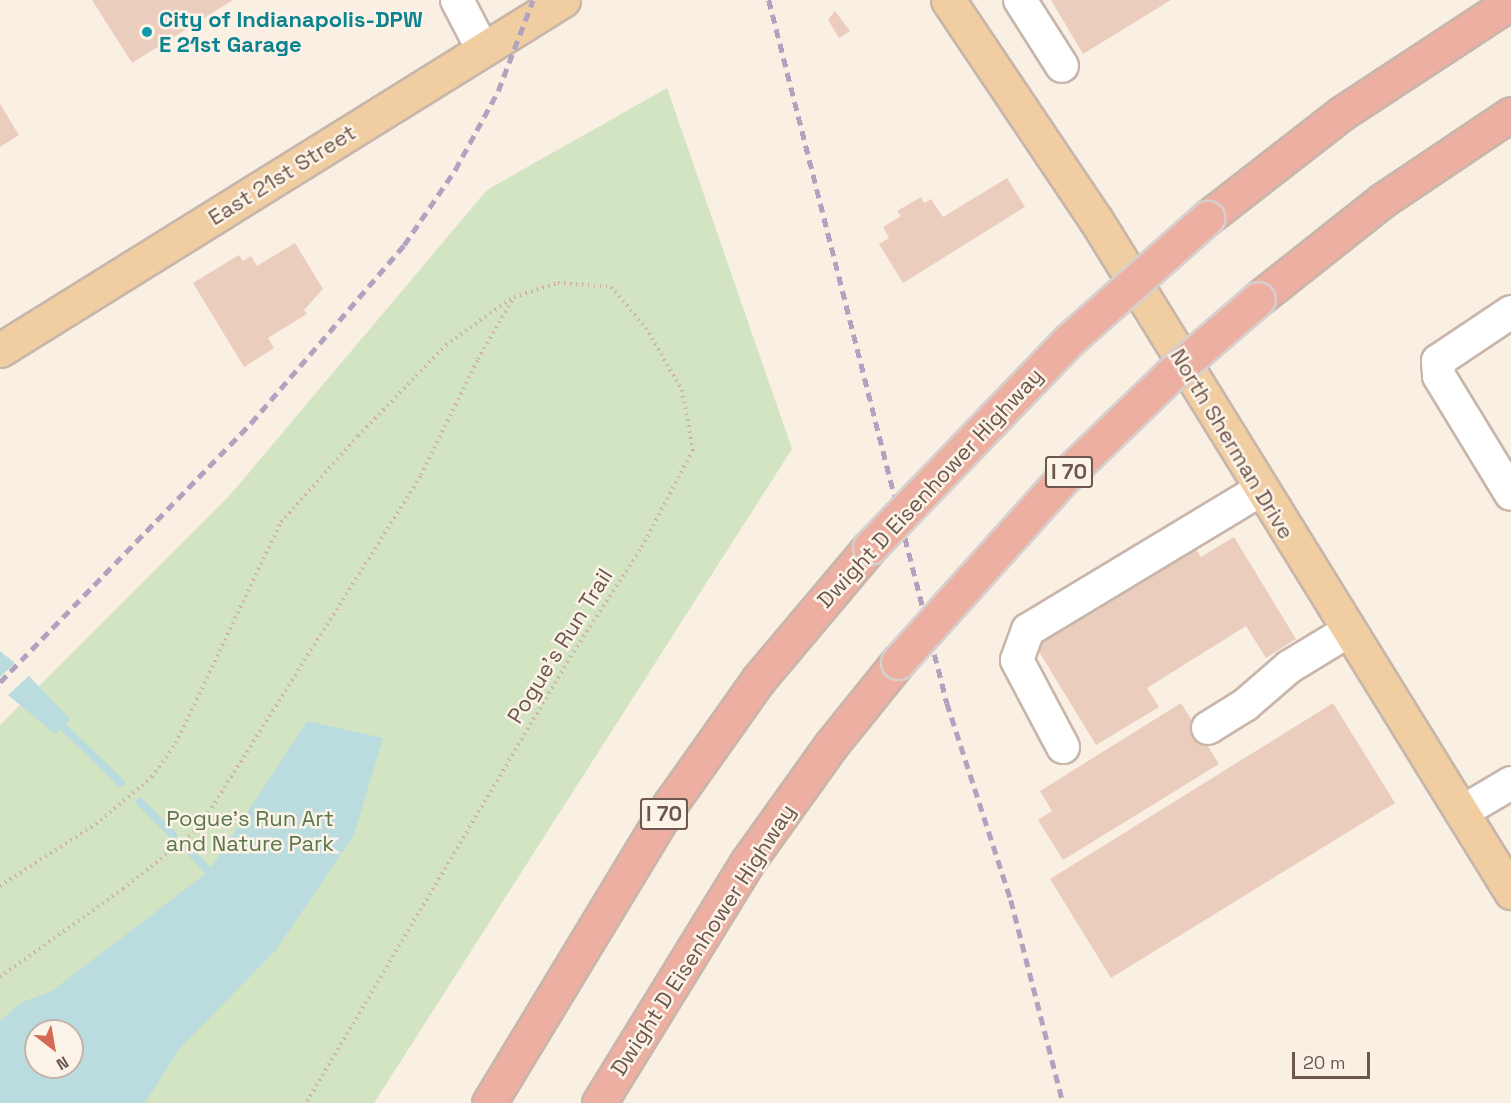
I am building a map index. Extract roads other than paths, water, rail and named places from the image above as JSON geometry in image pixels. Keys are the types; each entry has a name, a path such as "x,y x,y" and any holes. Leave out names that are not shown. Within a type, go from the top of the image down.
{"highway":[{"name":"Dwight D Eisenhower Highway","path":"489,1103 671,802 758,680 870,547 1068,341 1207,218 1369,94 1511,2"},
{"name":"Dwight D Eisenhower Highway","path":"599,1103 748,861 831,745 898,662 1064,477 1170,375 1258,299 1383,200 1511,114"}],"main road":[{"name":"East 21st Street","path":"0,350 563,0"},
{"name":"North Sherman Drive","path":"948,0 1096,220 1260,490 1511,892"}],"street":[{"path":"457,0 483,50"},
{"path":"1020,0 1062,66"},
{"path":"1511,312 1438,361 1439,376 1511,494"},
{"path":"1063,747 1017,660 1028,630 1260,490"},
{"path":"1208,728 1245,705 1289,667 1348,631"},
{"path":"1462,812 1511,783"}],"water":[{"path":"0,651 15,663 0,677"},
{"path":"29,676 70,719 55,734 8,695"},
{"path":"307,721 383,738 354,835 276,950 180,1048 145,1103 0,1103 0,1021 22,1002 52,991 209,871"}],"waterway":[{"path":"55,719 121,783"},
{"path":"140,802 173,835"},
{"path":"192,854 209,871"}],"railway":[{"path":"0,682 251,423 404,245 455,170 498,91 533,0"},
{"path":"769,0 947,703 1011,900 1063,1103"}],"place":[{"name":"City of Indianapolis-DPW E 21st Garage","path":"147,32"}],"park label":[{"name":"Pogue's Run Art and Nature Park","path":"250,830"}]}
